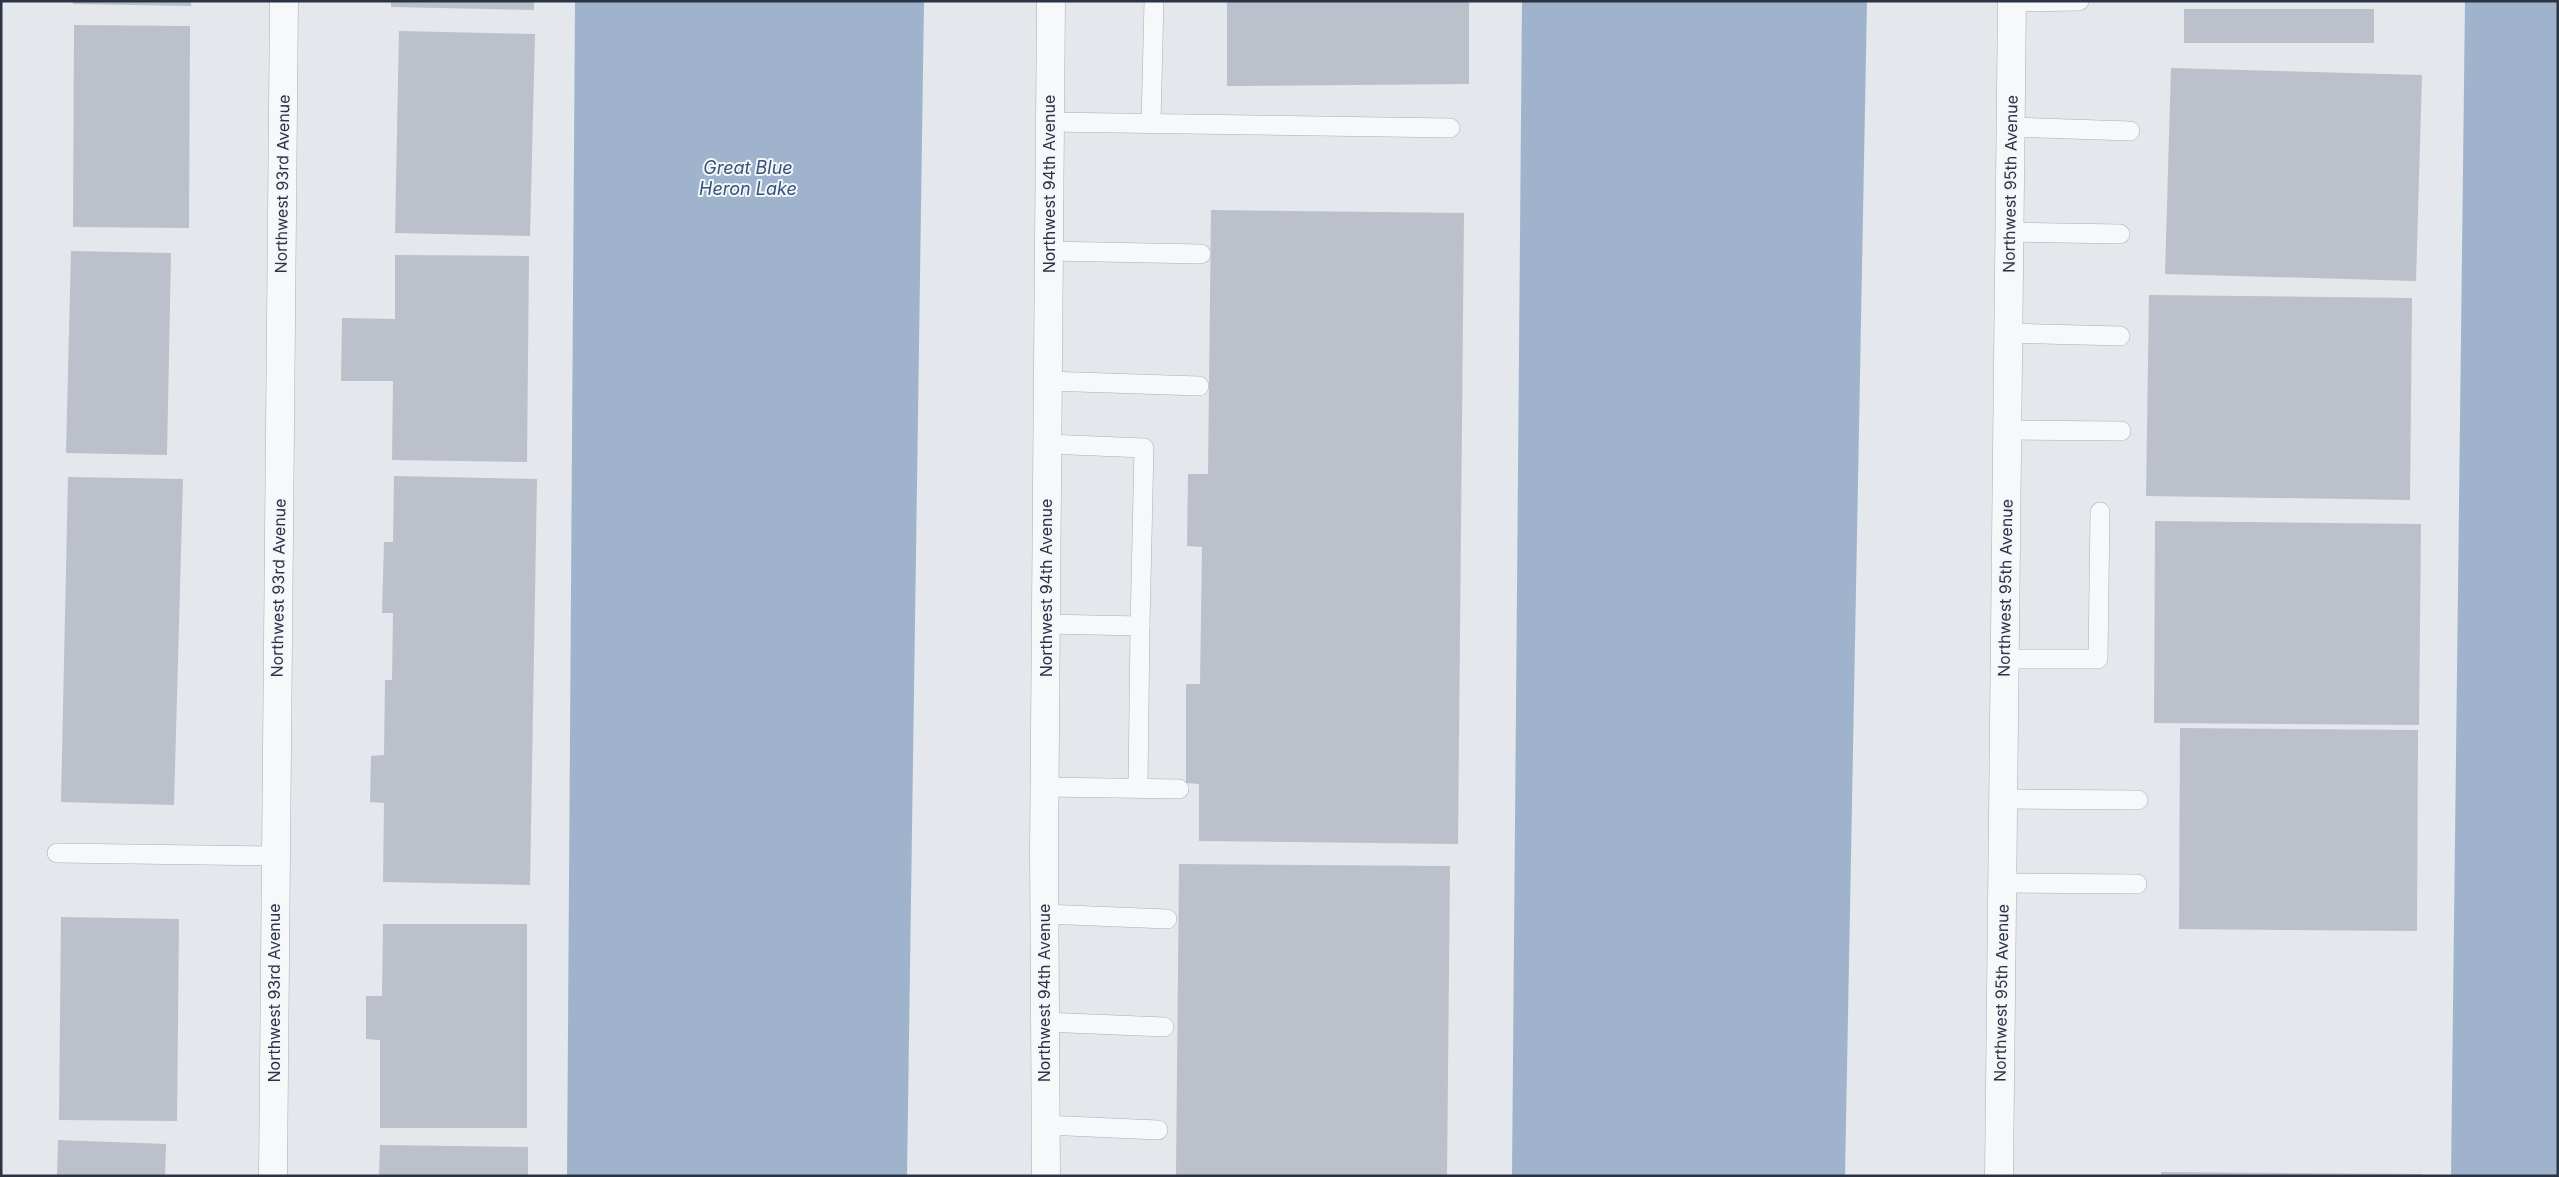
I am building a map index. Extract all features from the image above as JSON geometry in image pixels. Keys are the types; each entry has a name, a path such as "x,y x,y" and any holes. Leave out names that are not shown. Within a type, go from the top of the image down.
{"street":[{"name":"Northwest 93rd Avenue","path":"273,1176 284,1"},
{"name":"Northwest 94th Avenue","path":"1046,1176 1044,787 1051,1"},
{"name":"Northwest 95th Avenue","path":"1999,1176 2012,2"}],"lane":[{"path":"1151,123 1154,1"},
{"path":"2012,2 2079,1"},
{"path":"1049,122 1450,128"},
{"path":"2011,127 2130,131"},
{"path":"2009,232 2120,234"},
{"path":"1048,251 1201,254"},
{"path":"2008,333 2120,336"},
{"path":"1047,381 1199,386"},
{"path":"2007,430 2122,431"},
{"path":"1047,444 1144,448 1138,788"},
{"path":"2004,659 2098,659 2100,512"},
{"path":"1046,624 1140,626"},
{"path":"1044,787 1179,789"},
{"path":"2003,799 2138,800"},
{"path":"57,853 275,856"},
{"path":"2002,883 2137,884"},
{"path":"1044,914 1167,919"},
{"path":"1044,1022 1164,1027"},
{"path":"1045,1125 1158,1130"}],"water":[{"name":"Great Blue Heron Lake","path":"575,1 924,1 907,1176 567,1176"},
{"path":"1522,1 1867,1 1845,1176 1512,1176"},
{"path":"2465,1 2558,1 2558,1176 2451,1176"}],"building":[{"path":"73,1 191,1 191,6 73,4"},
{"path":"391,1 534,1 534,10 391,7"},
{"path":"1227,1 1469,1 1469,84 1227,86"},
{"path":"2184,9 2374,9 2374,43 2184,43"},
{"path":"74,25 190,26 189,228 73,227"},
{"path":"399,31 535,34 530,236 395,233"},
{"path":"2171,68 2422,75 2416,281 2165,274"},
{"path":"1211,210 1464,213 1458,844 1199,841 1199,784 1186,783 1186,684 1200,684 1202,547 1187,546 1188,474 1208,474"},
{"path":"71,251 171,253 167,455 66,453"},
{"path":"395,255 529,256 527,462 392,460 393,381 341,381 342,318 395,319"},
{"path":"2149,295 2412,298 2410,500 2146,496"},
{"path":"394,476 537,479 530,885 383,882 384,803 370,802 371,756 384,755 385,680 392,680 393,613 382,613 384,542 393,542"},
{"path":"68,477 183,479 174,805 61,802"},
{"path":"2155,521 2421,524 2419,725 2154,723"},
{"path":"2180,728 2418,730 2417,931 2179,929"},
{"path":"1179,864 1450,866 1447,1176 1176,1176"},
{"path":"61,917 179,919 177,1121 59,1120"},
{"path":"383,924 527,924 527,1128 380,1128 380,1040 366,1039 366,996 382,996"},
{"path":"58,1140 166,1144 165,1176 57,1176"},
{"path":"380,1145 528,1147 528,1176 379,1176"},
{"path":"2161,1172 2422,1174 2422,1176 2161,1176"}]}
